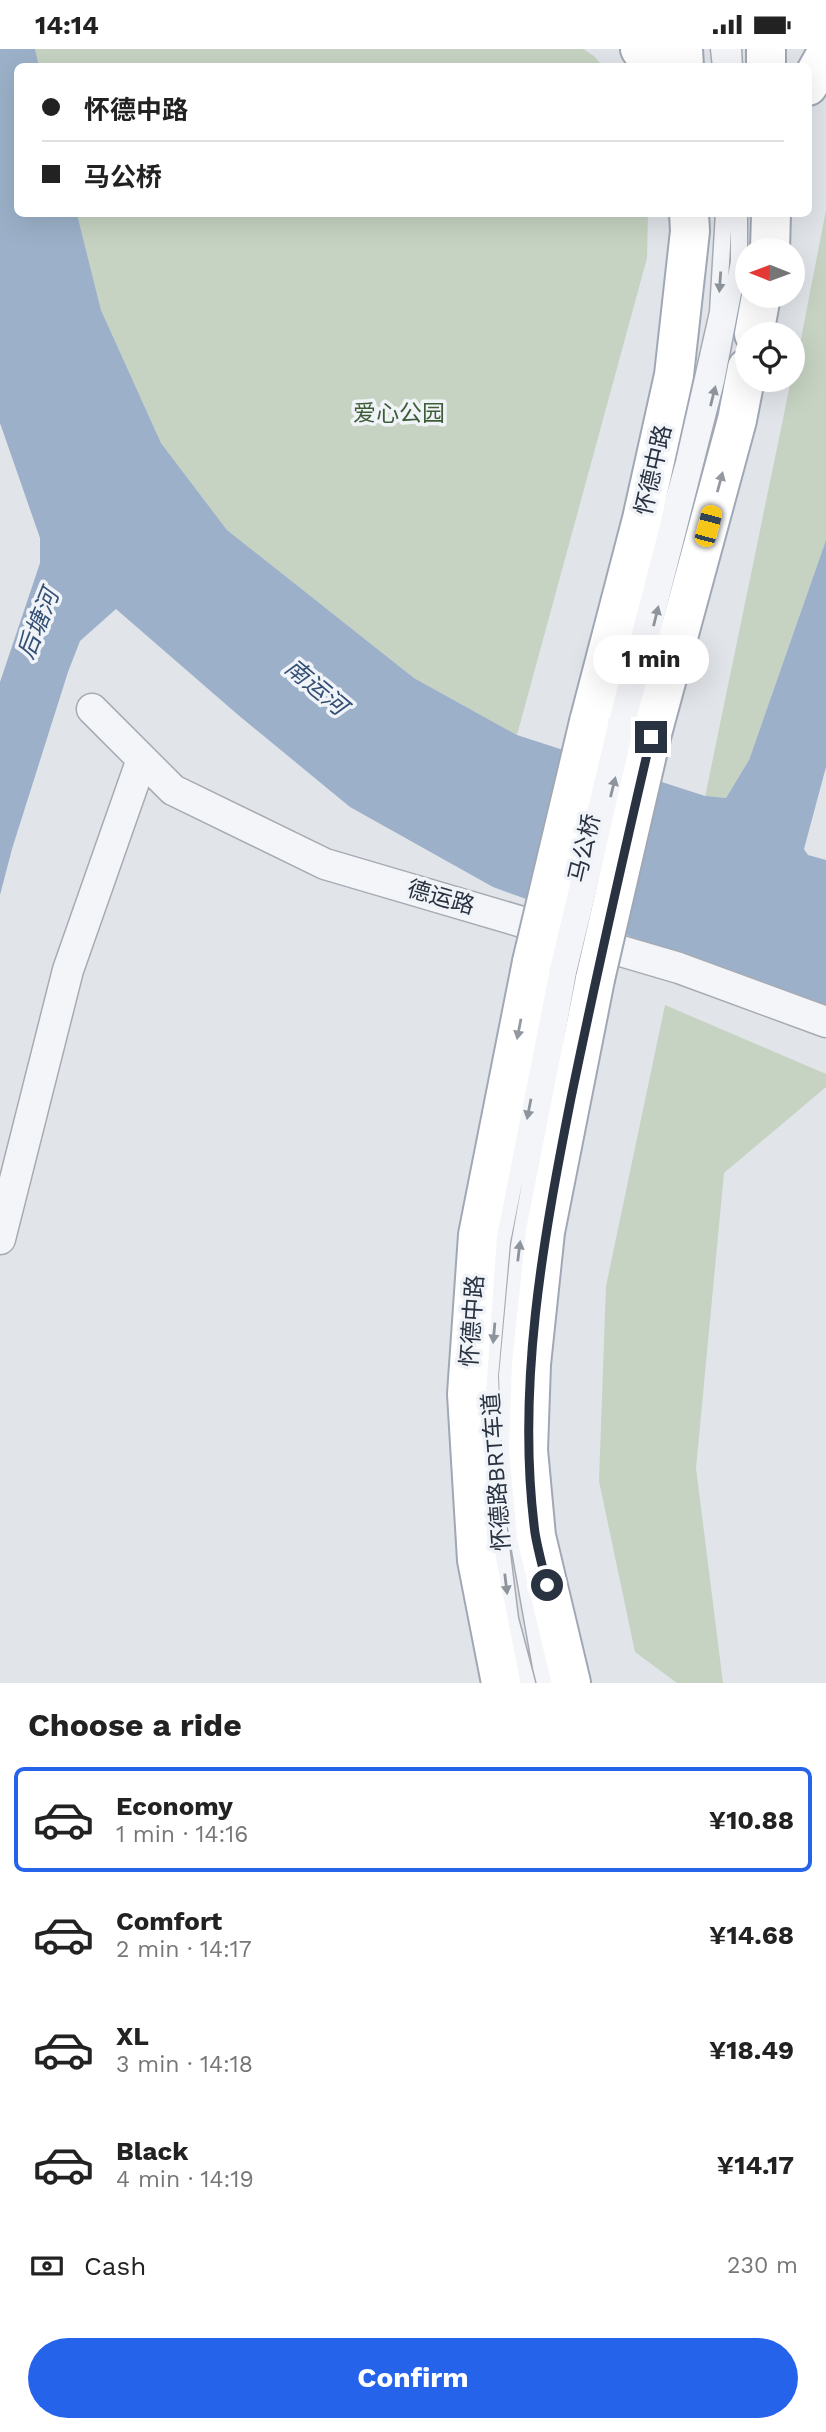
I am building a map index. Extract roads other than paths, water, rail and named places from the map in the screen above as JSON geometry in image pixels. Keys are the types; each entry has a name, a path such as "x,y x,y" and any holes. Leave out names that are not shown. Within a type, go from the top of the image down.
{"main road":[{"path":"640,49 651,63"},
{"path":"812,79 826,54"},
{"name":"怀德中路","path":"620,729 642,519 674,375 689,217"},
{"path":"620,729 737,420 742,392"},
{"name":"马公桥","path":"563,971 620,729"},
{"name":"马公桥","path":"563,971 620,729"},
{"path":"563,971 545,1232 531,1364 528,1450 536,1536 571,1683"},
{"name":"怀德中路","path":"501,1683 477,1560 467,1394 478,1235 563,971"}],"street":[{"name":"德运路","path":"92,709 173,790 325,864 679,968 826,1022"},
{"path":"0,1239 68,971 142,759"}],"lane":[{"path":"620,729 718,312 724,217"},
{"path":"620,729 716,381 739,262 739,217"},
{"name":"怀德路BRT车道","path":"527,1683 510,1619 495,1498 490,1375 502,1242 563,971"},
{"name":"怀德路BRT车道","path":"545,1683 512,1504 508,1376 519,1246 563,971"}],"water":[{"path":"0,49 35,49 38,63 14,63 14,217 78,217 101,310 161,443 227,530 414,678 517,735 705,796 726,798 749,760 826,540 826,767 804,849 808,855 826,860 826,1007 493,887 350,807 116,609 80,641 12,849 0,895 0,682 40,563 40,538 0,423"}],"park label":[{"name":"爱心公园","path":"399,413"}],"water label":[{"name":"后塘河","path":"38,624"},
{"name":"南运河","path":"316,687"}]}
